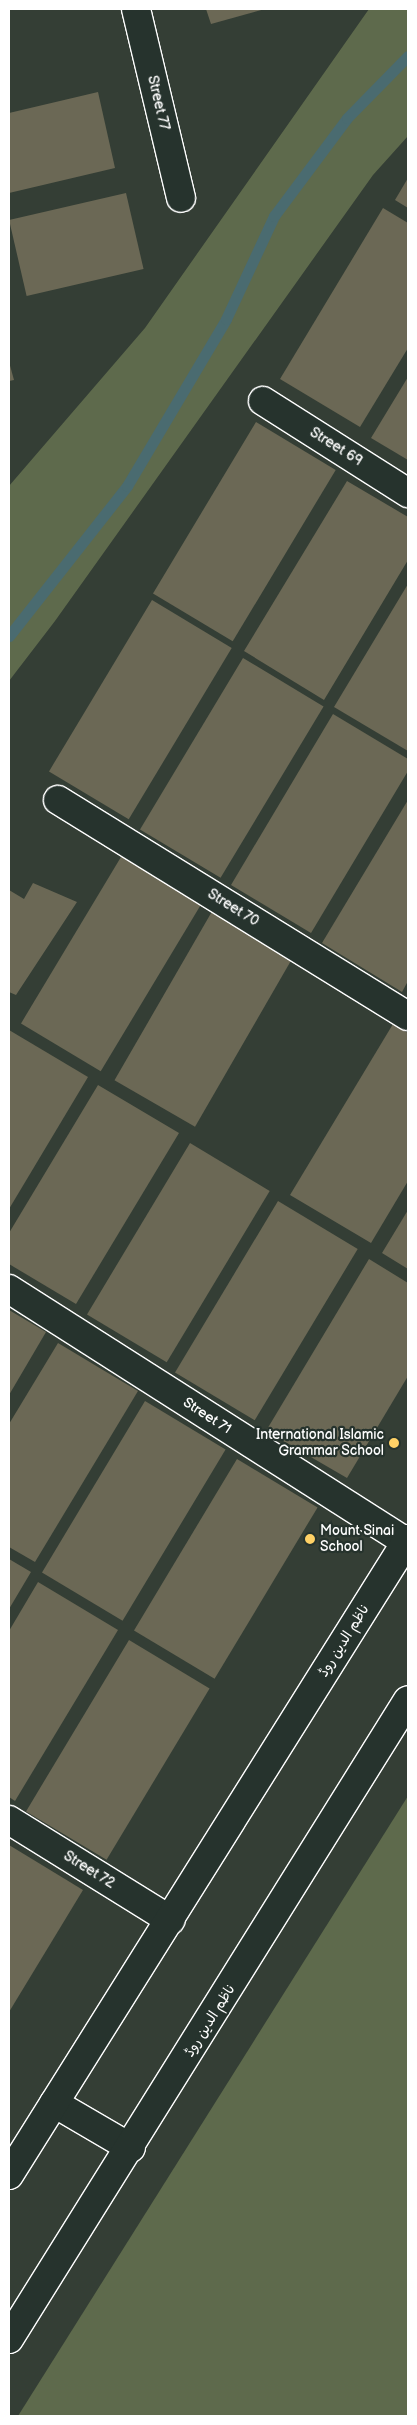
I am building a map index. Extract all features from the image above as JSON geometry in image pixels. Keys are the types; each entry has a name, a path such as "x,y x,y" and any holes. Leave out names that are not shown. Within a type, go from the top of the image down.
{"main road":[{"name":"Street 77","path":"136,9 181,198"},
{"name":"Street 69","path":"263,401 408,493"},
{"name":"Street 70","path":"58,800 408,1016"},
{"name":"Street 71","path":"9,1289 407,1541"},
{"name":"ناظم الدین روڈ","path":"9,2175 407,1541"},
{"name":"ناظم الدین روڈ","path":"9,2339 131,2148 408,1700"},
{"name":"Street 72","path":"9,1820 170,1920"},
{"path":"54,2103 131,2148"}],"green space":[{"path":"369,9 408,9 408,136 373,175 55,621 9,681 9,486 145,328"},
{"path":"408,1796 408,2416 18,2416"}],"building":[{"path":"206,9 265,9 211,24"},
{"path":"98,92 115,168 9,193 9,113"},
{"path":"408,178 408,208 395,200"},
{"path":"126,193 144,269 27,296 9,220"},
{"path":"383,208 408,223 408,348 360,427 280,379"},
{"path":"9,362 14,380 9,381"},
{"path":"408,377 408,460 371,438"},
{"path":"256,422 336,470 233,641 153,593"},
{"path":"347,481 408,517 408,560 324,700 244,651"},
{"path":"408,584 408,751 334,707"},
{"path":"152,600 232,648 129,819 49,771"},
{"path":"243,658 324,706 221,878 140,829"},
{"path":"333,714 408,759 408,771 311,933 231,885"},
{"path":"408,800 408,981 402,992 322,943"},
{"path":"124,852 204,900 101,1071 21,1023"},
{"path":"33,883 77,902 16,995 9,992 9,890 24,899"},
{"path":"214,908 295,954 195,1127 115,1080"},
{"path":"393,1024 408,1033 408,1181 371,1243 290,1195"},
{"path":"9,1030 88,1077 9,1209"},
{"path":"98,1085 179,1133 76,1304 9,1264 9,1233"},
{"path":"190,1143 270,1191 167,1362 87,1314"},
{"path":"278,1201 358,1249 255,1420 175,1372"},
{"path":"408,1210 408,1269 382,1253"},
{"path":"369,1259 408,1283 408,1376 347,1478 266,1431"},
{"path":"9,1310 46,1332 9,1395"},
{"path":"58,1343 138,1391 35,1562 9,1547 9,1424"},
{"path":"145,1401 226,1449 123,1621 42,1572"},
{"path":"237,1459 318,1507 215,1679 134,1630"},
{"path":"9,1559 31,1572 9,1609"},
{"path":"38,1582 118,1630 15,1801 9,1797 9,1631"},
{"path":"129,1640 210,1688 107,1860 26,1811"},
{"path":"9,1845 83,1890 9,2012"}],"waterway":[{"path":"9,636 127,486 226,319 274,216 347,118 408,56"}],"place":[{"name":"International Islamic Grammar School","path":"394,1443"},
{"name":"Mount Sinai School","path":"310,1539"}]}
